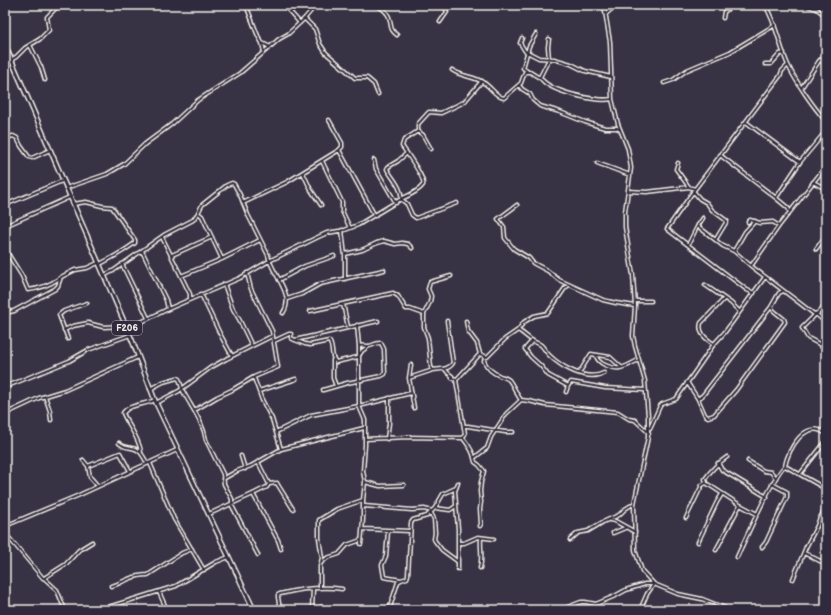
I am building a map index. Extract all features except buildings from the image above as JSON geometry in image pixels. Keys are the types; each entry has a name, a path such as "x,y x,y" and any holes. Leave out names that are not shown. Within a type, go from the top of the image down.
{"main road":[{"name":"F206","path":"5,45 62,181 130,335 155,402 254,610"}],"street":[{"path":"53,5 55,9"},
{"path":"5,63 12,60 40,39 49,30 47,17 61,5"},
{"path":"246,5 262,43 264,52"},
{"path":"248,8 253,5"},
{"path":"284,5 300,23"},
{"path":"66,188 118,169 145,144 172,124 198,100 240,74 264,52 300,23 316,5"},
{"path":"377,5 387,13 390,27 397,35"},
{"path":"440,22 447,12 443,5"},
{"path":"604,5 610,48 612,99 629,154 631,168 625,212 625,227 633,275 635,301 633,336 645,381 649,429"},
{"path":"606,14 616,5"},
{"path":"723,18 724,12 733,5"},
{"path":"765,5 775,25 788,65 826,122"},
{"path":"805,5 826,16"},
{"path":"305,18 315,29 320,44 326,53 355,78 367,78 374,84 378,94"},
{"path":"664,83 673,80 687,70 730,52 775,25"},
{"path":"536,34 530,42 523,68 540,77 543,81 552,86 574,95 588,99 612,99"},
{"path":"522,38 520,44 527,52 539,58 572,64 585,71 611,77"},
{"path":"540,77 549,59 549,39"},
{"path":"262,43 270,47"},
{"path":"30,45 41,67 45,80"},
{"path":"802,87 820,60 824,58 826,52"},
{"path":"765,64 771,64 780,54 784,53"},
{"path":"820,60 826,64"},
{"path":"754,293 747,290 667,229 694,190 788,65"},
{"path":"452,70 458,74 464,74 482,81 503,98 519,85 525,72 527,71"},
{"path":"418,131 418,124 429,112 441,114 450,108 456,107 465,101 482,81"},
{"path":"519,85 530,94 533,100 540,106 585,122 605,128 617,128 621,131"},
{"path":"243,203 303,172 339,150 342,147 342,143 329,120"},
{"path":"746,122 800,162"},
{"path":"418,131 423,135 431,149"},
{"path":"64,330 73,326 88,323 103,327 126,328 240,278 269,261 327,233 350,228 375,216 420,188 423,184 424,181 402,144 404,140 418,131"},
{"path":"776,198 800,162 826,131"},
{"path":"5,136 6,138 13,136 17,138 21,146 32,158 50,150"},
{"path":"339,150 375,216"},
{"path":"407,153 387,169 398,187 402,196 401,199 407,204 412,215 416,218 457,203"},
{"path":"720,156 776,198 788,208 790,212"},
{"path":"374,160 376,169 396,203"},
{"path":"322,161 342,202 342,211 350,228"},
{"path":"678,163 676,169 689,187 694,190 700,199 707,203 712,210 727,221 716,239"},
{"path":"597,164 630,175"},
{"path":"751,266 779,226 826,166"},
{"path":"303,172 311,190 321,205"},
{"path":"5,205 62,181"},
{"path":"813,182 826,189"},
{"path":"104,276 162,237 193,220 202,205 220,190 232,183 234,184 268,255 269,261 285,291 287,299 283,313"},
{"path":"628,191 647,192 689,187"},
{"path":"5,226 70,197"},
{"path":"5,249 22,276 28,290 34,290 50,284 75,270 99,264 119,254 135,243 135,240 112,207 86,202 73,204"},
{"path":"518,205 498,219 504,227 505,238 514,249 559,280 610,302 635,306"},
{"path":"198,213 202,216 222,259"},
{"path":"688,245 703,218"},
{"path":"748,222 750,220 760,223 773,222 779,226"},
{"path":"734,251 745,232 755,221"},
{"path":"698,225 723,246 734,251 765,277 826,323"},
{"path":"342,230 345,254 345,279"},
{"path":"162,237 190,294 190,299"},
{"path":"172,255 212,237"},
{"path":"816,249 824,238 826,238"},
{"path":"181,276 222,259 260,240"},
{"path":"345,254 362,250 384,241 395,244 408,244 412,248"},
{"path":"142,251 166,300 168,309"},
{"path":"279,280 312,263 334,256"},
{"path":"122,264 148,318"},
{"path":"287,299 308,292 320,284 384,270"},
{"path":"195,410 254,377 278,366 272,331 251,289 247,273"},
{"path":"433,370 431,367 428,338 424,327 424,314 430,302 431,296 428,289 430,282 451,276"},
{"path":"5,313 14,311 55,289 61,277"},
{"path":"654,584 639,566 635,550 634,504 649,429 660,406 665,402 676,399 714,344 725,332 765,277"},
{"path":"224,284 232,309 239,318 252,346"},
{"path":"485,357 489,356 501,342 518,330 524,322 534,316 548,313 565,288 570,285"},
{"path":"705,285 739,311"},
{"path":"698,399 703,395 779,293 783,291"},
{"path":"310,311 393,293 398,296 406,309 424,314"},
{"path":"201,294 232,356"},
{"path":"714,344 702,334 700,326 701,323 724,299"},
{"path":"635,301 651,301"},
{"path":"68,339 59,315 87,303"},
{"path":"342,304 348,327"},
{"path":"826,304 804,325 802,329 808,338 819,344 826,351"},
{"path":"687,382 698,399 705,415 714,415 736,390 785,322 784,319 770,307"},
{"path":"295,340 378,321"},
{"path":"409,378 433,370 445,369 451,366 453,363 447,321"},
{"path":"466,321 468,331 477,343 480,354 485,357"},
{"path":"356,326 359,346 359,406 365,420 363,471 365,482 361,544"},
{"path":"518,330 532,341 540,345 560,364 579,373 592,376 599,376 604,373"},
{"path":"274,341 289,334 295,340 310,345 329,341 334,359 333,378 336,386"},
{"path":"5,387 69,361 88,350 130,335"},
{"path":"140,452 139,444 134,432 123,413 125,410 155,402 182,389 210,368 272,336"},
{"path":"532,341 526,349 531,357 548,375 568,386"},
{"path":"323,390 385,374 384,349 382,344 378,342 362,351 358,357 336,362 334,359"},
{"path":"359,346 369,346"},
{"path":"456,380 480,354"},
{"path":"579,373 591,354 610,357 621,367"},
{"path":"596,355 596,359 600,363 619,368 639,360"},
{"path":"5,414 45,396 65,390 138,356"},
{"path":"485,357 484,362 490,369 510,381 514,391 521,400 545,406 618,412 629,419 635,420 648,433"},
{"path":"411,365 409,378 414,408"},
{"path":"445,369 452,378 456,380 465,434 463,438"},
{"path":"254,377 258,391 272,419 280,449"},
{"path":"150,388 163,382 177,378 179,379 182,389 195,410 206,440 223,474 224,484 232,499 232,506 258,555"},
{"path":"258,391 296,379"},
{"path":"566,392 571,382 605,388 645,390"},
{"path":"276,432 295,424 302,418 312,415 359,406 411,392"},
{"path":"45,396 50,411 51,420"},
{"path":"387,438 389,423 389,398"},
{"path":"474,458 487,448 491,437 506,414 521,400"},
{"path":"464,426 513,432"},
{"path":"224,479 280,449 364,427"},
{"path":"822,431 826,428"},
{"path":"737,557 772,484 782,467 785,466 790,449 801,435 812,430 822,431 826,434"},
{"path":"365,439 408,437 463,438"},
{"path":"463,438 470,447 475,462 484,471 480,482 480,526"},
{"path":"800,474 826,440"},
{"path":"120,443 124,447 132,448 140,452 149,463 174,519 204,570"},
{"path":"5,526 177,450"},
{"path":"88,466 120,453 130,472"},
{"path":"241,456 245,469"},
{"path":"706,484 705,479 718,463 727,457"},
{"path":"83,460 88,466 90,476 98,486"},
{"path":"748,461 764,471 771,472 776,478"},
{"path":"258,462 269,484"},
{"path":"718,463 722,470 767,497"},
{"path":"785,466 826,489"},
{"path":"365,482 380,486 404,485"},
{"path":"208,514 225,508 267,487 269,484 277,483 293,509"},
{"path":"458,483 456,488 458,569"},
{"path":"706,484 757,514"},
{"path":"686,518 702,485 706,484"},
{"path":"762,547 766,542 787,497 787,492 772,484"},
{"path":"388,531 385,561 382,565 384,577 401,580 407,578 411,523 413,520 427,516 435,508 443,494 456,488"},
{"path":"253,494 278,540 281,549"},
{"path":"698,542 722,494"},
{"path":"320,588 320,566 322,558 319,538 319,520 336,510 363,500"},
{"path":"570,540 578,533 588,531 634,504"},
{"path":"716,550 740,505"},
{"path":"364,506 412,510 424,509 432,512"},
{"path":"435,508 450,510 456,506"},
{"path":"793,579 799,561 804,554 826,507"},
{"path":"432,512 434,519 435,541 442,550 458,561"},
{"path":"609,520 615,521 635,532"},
{"path":"614,533 626,528"},
{"path":"362,529 410,531"},
{"path":"5,534 44,578 57,590 65,610"},
{"path":"458,543 478,537 494,539"},
{"path":"480,568 482,558 480,545 481,538"},
{"path":"320,566 324,559 339,554 347,545 361,540"},
{"path":"44,578 66,564 80,550 92,542"},
{"path":"111,586 117,585 125,580 142,574 148,575 182,553 192,549"},
{"path":"804,554 826,564"},
{"path":"99,610 182,584 216,562 229,557"},
{"path":"389,610 398,582 401,580"},
{"path":"560,610 581,602 596,604 626,590 646,584 654,584 678,594 702,599 730,610"},
{"path":"640,610 647,594 654,584"},
{"path":"280,610 278,595 296,590 320,588 342,589"},
{"path":"312,589 312,610"},
{"path":"159,592 168,610"},
{"path":"295,610 312,610 321,607 339,610 355,610"}]}
